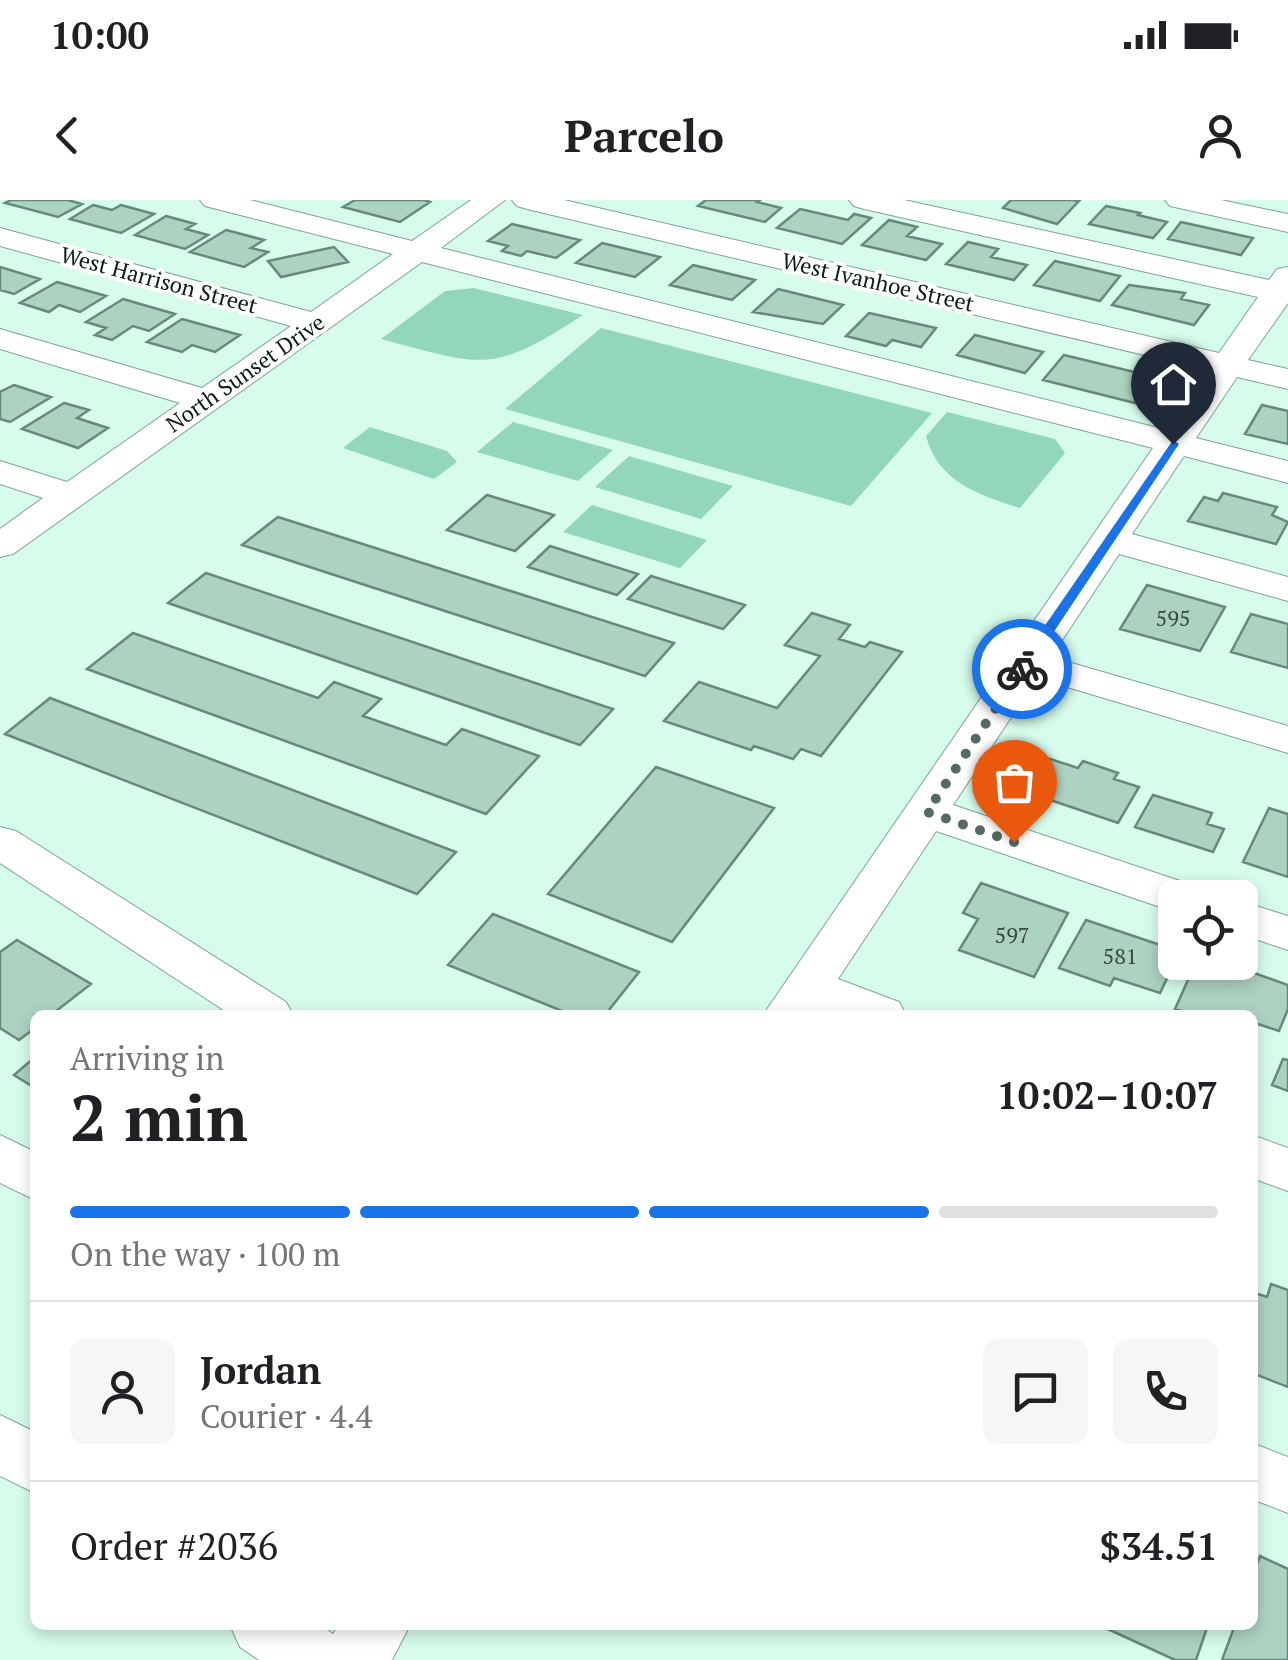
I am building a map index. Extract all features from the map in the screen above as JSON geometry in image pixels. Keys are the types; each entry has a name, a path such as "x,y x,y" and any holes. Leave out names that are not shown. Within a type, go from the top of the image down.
{"street":[{"path":"215,200 1288,472"},
{"name":"North Sunset Drive","path":"0,546 490,200"},
{"name":"West Ivanhoe Street","path":"527,200 1288,379"},
{"path":"851,1010 798,1001 1107,539 1284,287 864,200"},
{"path":"1180,200 1288,223"},
{"name":"West Harrison Street","path":"0,237 317,322"},
{"path":"0,339 207,400"},
{"path":"0,472 72,496"},
{"path":"1107,539 1288,588"},
{"path":"1026,662 1288,740"},
{"path":"927,812 1158,890"},
{"path":"0,842 260,1010"},
{"path":"1258,923 1288,933"},
{"path":"0,1156 30,1176"},
{"path":"1258,1158 1288,1170"},
{"path":"0,1442 30,1463"},
{"path":"1258,1472 1288,1485"},
{"path":"271,1630 316,1660"},
{"path":"354,1660 375,1630"}],"green space":[{"path":"474,288 583,315 527,348 486,360 443,355 381,339 445,291"},
{"path":"601,328 932,413 851,506 505,409"},
{"path":"947,412 1055,439 1065,453 1020,508 1005,503 975,492 940,465 926,436"},
{"path":"513,422 613,450 578,481 477,452"},
{"path":"370,427 447,451 457,462 434,479 343,448"},
{"path":"629,456 733,486 701,519 595,487"},
{"path":"592,505 707,540 680,568 563,532"}],"building":[{"path":"68,200 82,204 58,217 5,203"},
{"path":"355,200 430,202 400,222 343,207"},
{"path":"706,200 760,200 757,202 781,208 765,222 698,206"},
{"path":"1011,200 1079,201 1057,224 1003,208"},
{"path":"93,205 112,210 121,205 154,214 121,233 70,219"},
{"path":"1106,206 1167,222 1153,238 1089,224"},
{"path":"800,209 848,220 854,214 871,218 842,244 777,228"},
{"path":"166,216 195,224 186,229 208,235 185,249 135,235"},
{"path":"889,220 917,227 907,236 942,244 926,260 862,245"},
{"path":"1181,222 1253,238 1241,255 1168,239"},
{"path":"512,224 580,240 556,258 527,251 521,256 502,251 508,246 488,241"},
{"path":"226,230 264,240 251,248 268,252 244,267 190,252"},
{"path":"968,242 998,249 991,257 1027,265 1014,280 946,264"},
{"path":"602,243 660,257 635,277 576,263"},
{"path":"334,247 348,262 281,277 268,261"},
{"path":"1055,261 1120,276 1100,301 1034,285"},
{"path":"693,265 755,280 732,300 670,285"},
{"path":"0,267 40,279 14,294 0,290"},
{"path":"57,282 106,296 80,312 59,305 49,312 20,303"},
{"path":"1129,285 1185,293 1181,299 1209,305 1194,325 1112,305"},
{"path":"778,289 843,305 823,324 753,312"},
{"path":"123,299 175,314 149,331 133,326 112,340 95,335 106,328 86,322"},
{"path":"869,313 936,328 921,347 892,340 886,346 846,336"},
{"path":"182,319 240,335 215,352 192,345 182,352 147,342"},
{"path":"975,335 1043,352 1025,373 957,355"},
{"path":"1064,355 1155,377 1135,403 1043,380"},
{"path":"14,385 51,397 10,422 0,419 0,392"},
{"path":"64,403 89,410 77,418 108,428 78,448 22,429"},
{"path":"1262,405 1288,411 1288,444 1245,434"},
{"path":"1223,493 1277,507 1272,515 1288,522 1276,544 1188,521 1204,497 1218,501"},
{"path":"487,495 554,515 515,551 447,530"},
{"path":"278,517 674,643 645,676 242,545"},
{"path":"550,546 638,574 617,595 528,567"},
{"path":"206,573 613,709 580,745 168,603"},
{"path":"651,576 745,605 723,629 628,599"},
{"path":"1147,585 1225,607 1200,651 1120,629"},
{"path":"812,613 850,625 839,639 865,647 870,642 902,652 821,756 801,749 793,759 754,746 751,750 664,721 699,682 777,708 820,656 785,645"},
{"path":"1251,614 1288,624 1288,668 1231,652"},
{"path":"133,633 318,698 334,682 381,699 363,716 446,745 462,729 539,756 486,814 87,669"},
{"path":"50,698 456,852 417,894 5,734"},
{"path":"1041,756 1078,768 1083,761 1118,773 1114,779 1139,787 1118,823 1018,789"},
{"path":"656,767 774,808 672,942 548,894"},
{"path":"1153,795 1212,813 1207,824 1224,829 1213,852 1135,827"},
{"path":"1269,808 1288,814 1288,877 1243,862"},
{"path":"981,883 1068,913 1034,977 959,950 978,919 963,913"},
{"path":"493,914 639,972 609,1010 560,1010 448,965"},
{"path":"1086,920 1158,944 1158,980 1166,980 1160,993 1114,978 1110,986 1059,968"},
{"path":"17,940 91,984 57,1010 30,1010 30,1032 19,1040 0,1028 0,952"},
{"path":"1258,974 1288,985 1288,1009 1279,1031 1258,1024 1258,1010 1175,1009 1188,980 1258,980"},
{"path":"1283,1059 1288,1060 1288,1091 1272,1085"},
{"path":"30,1061 30,1085 14,1075"},
{"path":"1271,1284 1288,1290 1288,1387 1258,1375 1258,1294 1267,1297"},
{"path":"1260,1556 1288,1569 1288,1660 1222,1660 1233,1630 1258,1630"},
{"path":"1110,1630 1206,1630 1196,1660 1175,1660"}],"way so far":[{"path":"1014,842 927,812 1022,669"}],"route":[{"path":"1022,669 1173,444"}]}
